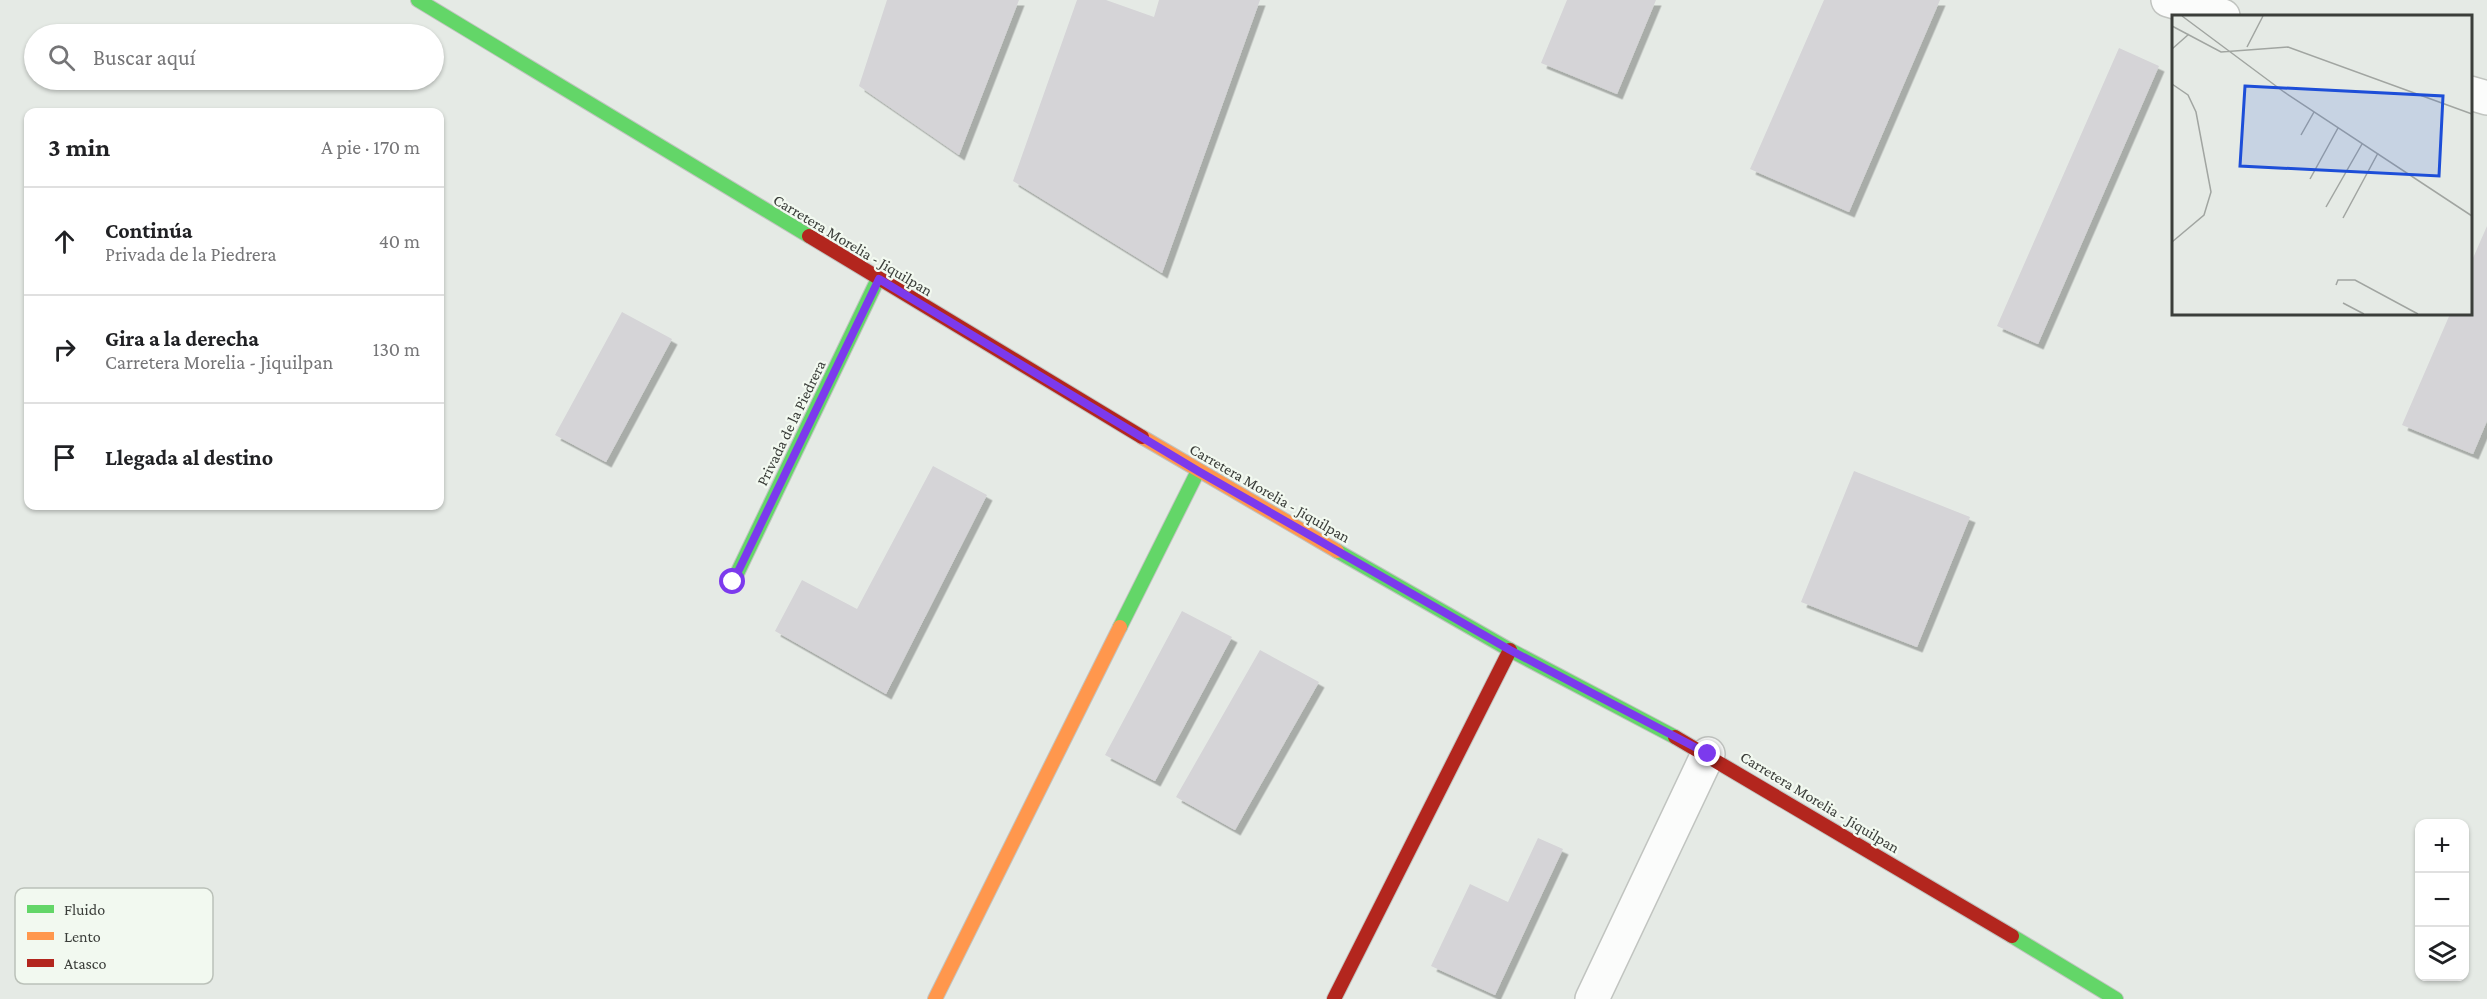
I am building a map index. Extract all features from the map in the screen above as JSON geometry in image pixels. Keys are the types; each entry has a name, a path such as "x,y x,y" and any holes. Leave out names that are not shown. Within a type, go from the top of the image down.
{"main road":[{"name":"Carretera Morelia - Jiquilpan","path":"418,0 1198,471 1510,650 1708,754 2116,999"},
{"name":"Privada de la Piedrera","path":"733,582 879,279"},
{"path":"935,999 1198,471"},
{"path":"1334,999 1510,650"}],"street":[{"path":"2168,0 2220,15"},
{"path":"2472,94 2487,98"},
{"path":"1592,999 1708,754"}],"building":[{"path":"887,0 1019,0 959,155 859,86"},
{"path":"1077,0 1106,0 1154,17 1159,0 1260,0 1162,273 1013,181"},
{"path":"1567,0 1656,0 1617,94 1541,63"},
{"path":"1824,0 1940,0 1849,212 1750,169"},
{"path":"2119,48 2159,66 2038,344 1997,326"},
{"path":"2487,226 2487,421 2473,454 2402,425 2450,315 2472,315 2472,260"},
{"path":"622,312 672,339 606,462 555,435"},
{"path":"933,466 987,495 886,694 775,631 802,580 857,609"},
{"path":"1854,471 1970,517 1917,647 1801,602"},
{"path":"1182,611 1232,637 1155,781 1105,755"},
{"path":"1260,650 1319,682 1235,830 1176,797"},
{"path":"1538,838 1563,849 1495,995 1431,966 1470,884 1508,902"}],"traffic: fast":[{"path":"418,0 809,236"},
{"path":"733,582 878,279"},
{"path":"1120,627 1198,471"},
{"path":"1337,551 1510,650 1675,737"},
{"path":"2012,936 2116,999"}],"traffic: slow":[{"path":"1142,437 1337,551"},
{"path":"935,999 1120,627"}],"traffic: jam":[{"path":"809,236 1142,437"},
{"path":"1334,999 1510,650"},
{"path":"1675,737 2012,936"}],"route":[{"path":"733,582 879,279 1198,471 1510,650 1708,754"}]}
